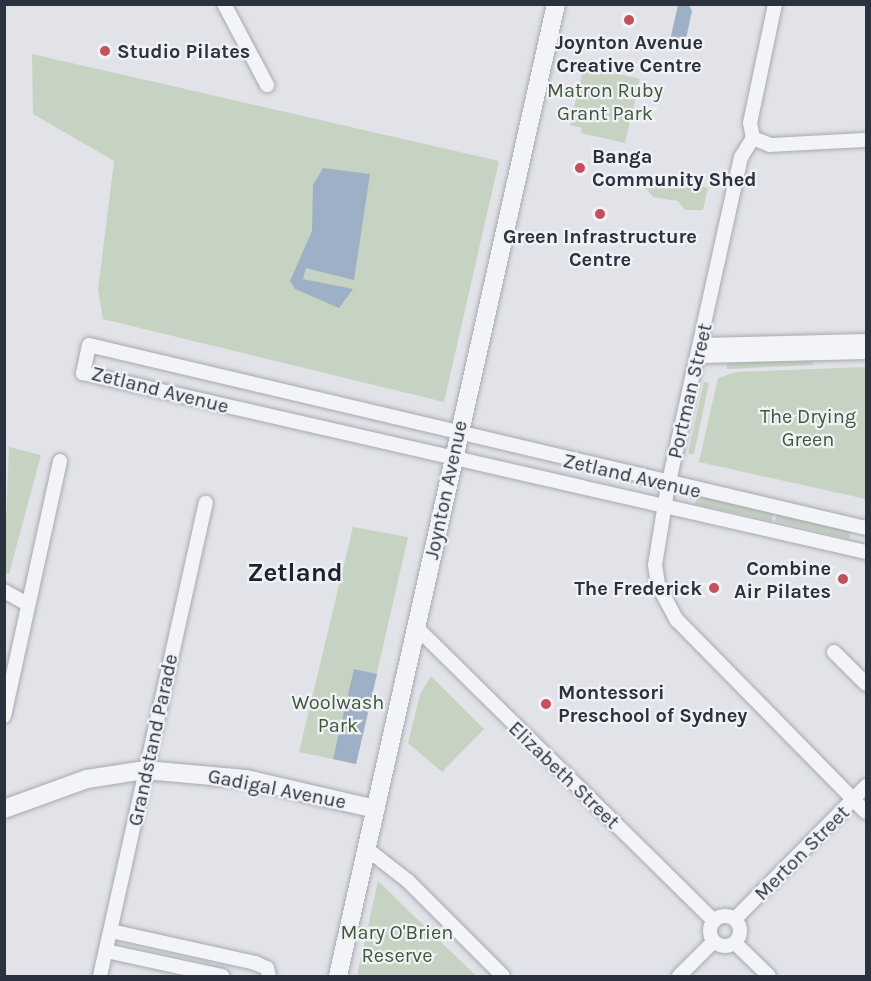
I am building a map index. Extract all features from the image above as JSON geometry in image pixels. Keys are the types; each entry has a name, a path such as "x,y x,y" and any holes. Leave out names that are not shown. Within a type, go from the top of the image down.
{"street":[{"path":"224,4 267,85"},
{"name":"Joynton Avenue","path":"338,976 556,4"},
{"name":"Portman Street","path":"775,4 749,126 753,138 741,157 702,350 668,485 655,566 664,601 867,812"},
{"path":"753,138 770,145 867,140"},
{"path":"702,350 867,341"},
{"name":"Zetland Avenue","path":"867,528 668,485 459,436 89,345 83,373 664,508 867,552"},
{"path":"702,350 867,352"},
{"path":"4,716 60,461"},
{"name":"Grandstand Parade","path":"100,976 206,503"},
{"path":"4,591 27,604"},
{"name":"Elizabeth Street","path":"416,627 714,921"},
{"path":"834,652 867,684"},
{"name":"Gadigal Avenue","path":"6,804 87,779 145,771 246,779 376,808"},
{"name":"Merton Street","path":"735,919 855,801 867,786"},
{"path":"367,849 408,881 503,976"},
{"path":"679,976 714,941 714,921 735,919 741,931 735,943"},
{"path":"111,931 255,963 267,968 269,976"},
{"path":"714,941 735,943 769,976"},
{"path":"106,951 222,976"}],"green space":[{"path":"32,54 499,161 444,402 103,319 98,290 114,161 33,114"},
{"name":"Matron Ruby Grant Park","path":"584,66 640,79 625,143 581,133 582,128 570,125"},
{"path":"646,175 708,188 703,210 685,210 678,201 653,197 642,184"},
{"path":"813,360 813,365 727,369 727,363"},
{"name":"The Drying Green","path":"866,367 866,499 699,462 718,378 736,372"},
{"path":"704,382 709,383 694,454 688,454"},
{"path":"9,447 41,455 9,574 4,573"},
{"path":"698,496 773,513 772,521 695,504"},
{"path":"777,514 851,531 849,539 775,521"},
{"name":"Woolwash Park","path":"353,527 408,537 356,764 299,752"},
{"path":"431,676 484,729 442,772 408,743 420,694"},
{"name":"Mary O'Brien Reserve","path":"378,881 474,974 476,976 357,976"}],"water":[{"path":"678,5 689,5 692,11 684,48 669,45"},
{"path":"323,168 370,174 354,280 306,268 303,279 353,289 339,308 295,289 290,281 312,231 313,185"},
{"path":"354,669 377,674 356,764 333,759"}],"place":[{"name":"Joynton Avenue Creative Centre","path":"629,20"},
{"name":"Studio Pilates","path":"105,51"},
{"name":"Banga Community Shed","path":"580,168"},
{"name":"Green Infrastructure Centre","path":"600,214"},
{"name":"Combine Air Pilates","path":"843,579"},
{"name":"The Frederick","path":"714,588"},
{"name":"Montessori Preschool of Sydney","path":"546,704"}],"district":[{"name":"Zetland","path":"295,573"}]}
